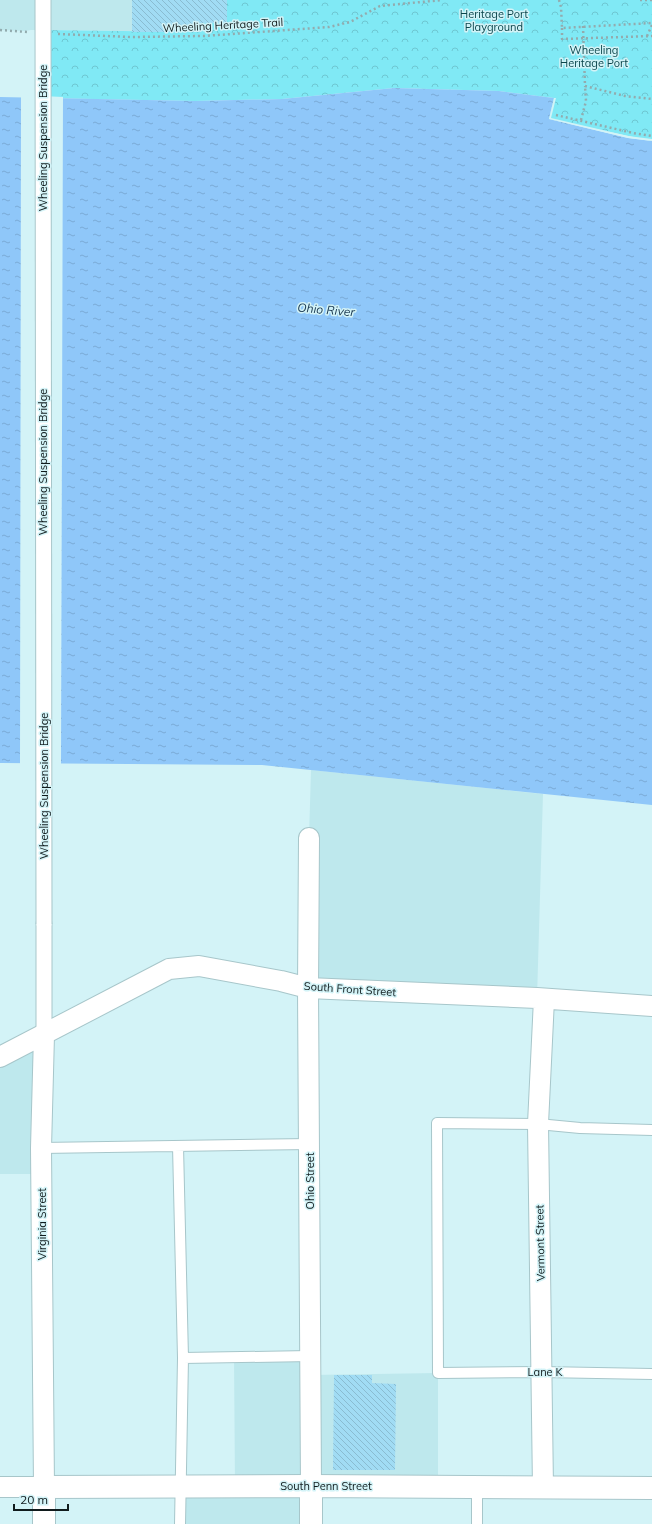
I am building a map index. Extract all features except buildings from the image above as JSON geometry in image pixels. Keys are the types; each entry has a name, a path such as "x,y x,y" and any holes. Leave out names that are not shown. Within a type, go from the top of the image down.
{"street":[{"name":"Wheeling Suspension Bridge","path":"43,0 44,924"},
{"name":"Ohio Street","path":"309,838 308,988 311,1524"},
{"name":"Virginia Street","path":"44,924 44,1035 41,1148 44,1524"},
{"name":"South Front Street","path":"0,1057 169,969 199,966 281,981 308,988 544,999 652,1006"},
{"name":"Vermont Street","path":"543,1488 538,1124 544,999"},
{"name":"South Penn Street","path":"0,1487 180,1488 311,1486 652,1488"}],"lane":[{"name":"Lane K","path":"538,1124 438,1123 438,1373 542,1372 652,1374"},
{"path":"538,1124 580,1128 652,1130"},
{"path":"41,1148 310,1144"},
{"path":"178,1146 183,1358 180,1524"},
{"path":"183,1358 310,1356"},
{"path":"477,1487 477,1524"}],"path":[{"name":"Wheeling Heritage Trail","path":"54,33 131,37 204,36 322,28 350,22 380,6 442,0"},
{"path":"559,0 561,7 562,39 652,36"},
{"path":"640,0 652,0"},
{"path":"562,28 652,24 647,36"},
{"path":"581,121 586,101 583,26"},
{"path":"0,30 32,32"},
{"path":"585,86 625,96 652,99"},
{"path":"556,114 633,133 652,136"}],"shaded area":[{"path":"0,0 227,0 227,23 201,23 201,32 0,30"},
{"path":"311,770 543,794 537,998 308,988"},
{"path":"44,1035 41,1174 0,1174 0,1057"},
{"path":"310,1356 310,1375 438,1373 438,1487 311,1486 311,1524 180,1524 180,1488 235,1487 234,1357"}],"green space":[{"name":"Wheeling Heritage Port","path":"227,0 652,0 652,141 549,119 554,98 499,91 394,88 282,99 195,101 43,98 43,30 201,32 201,23 227,23"}],"water":[{"name":"Ohio River","path":"394,88 499,91 554,98 549,119 628,138 652,141 652,805 262,765 0,763 0,97 195,101 282,99"}],"pier":[{"path":"21,95 63,97 61,765 20,765"},
{"path":"554,98 556,98 551,118 628,136 652,139 652,141 628,138 549,119"}],"park label":[{"name":"Heritage Port Playground","path":"494,20"}]}
